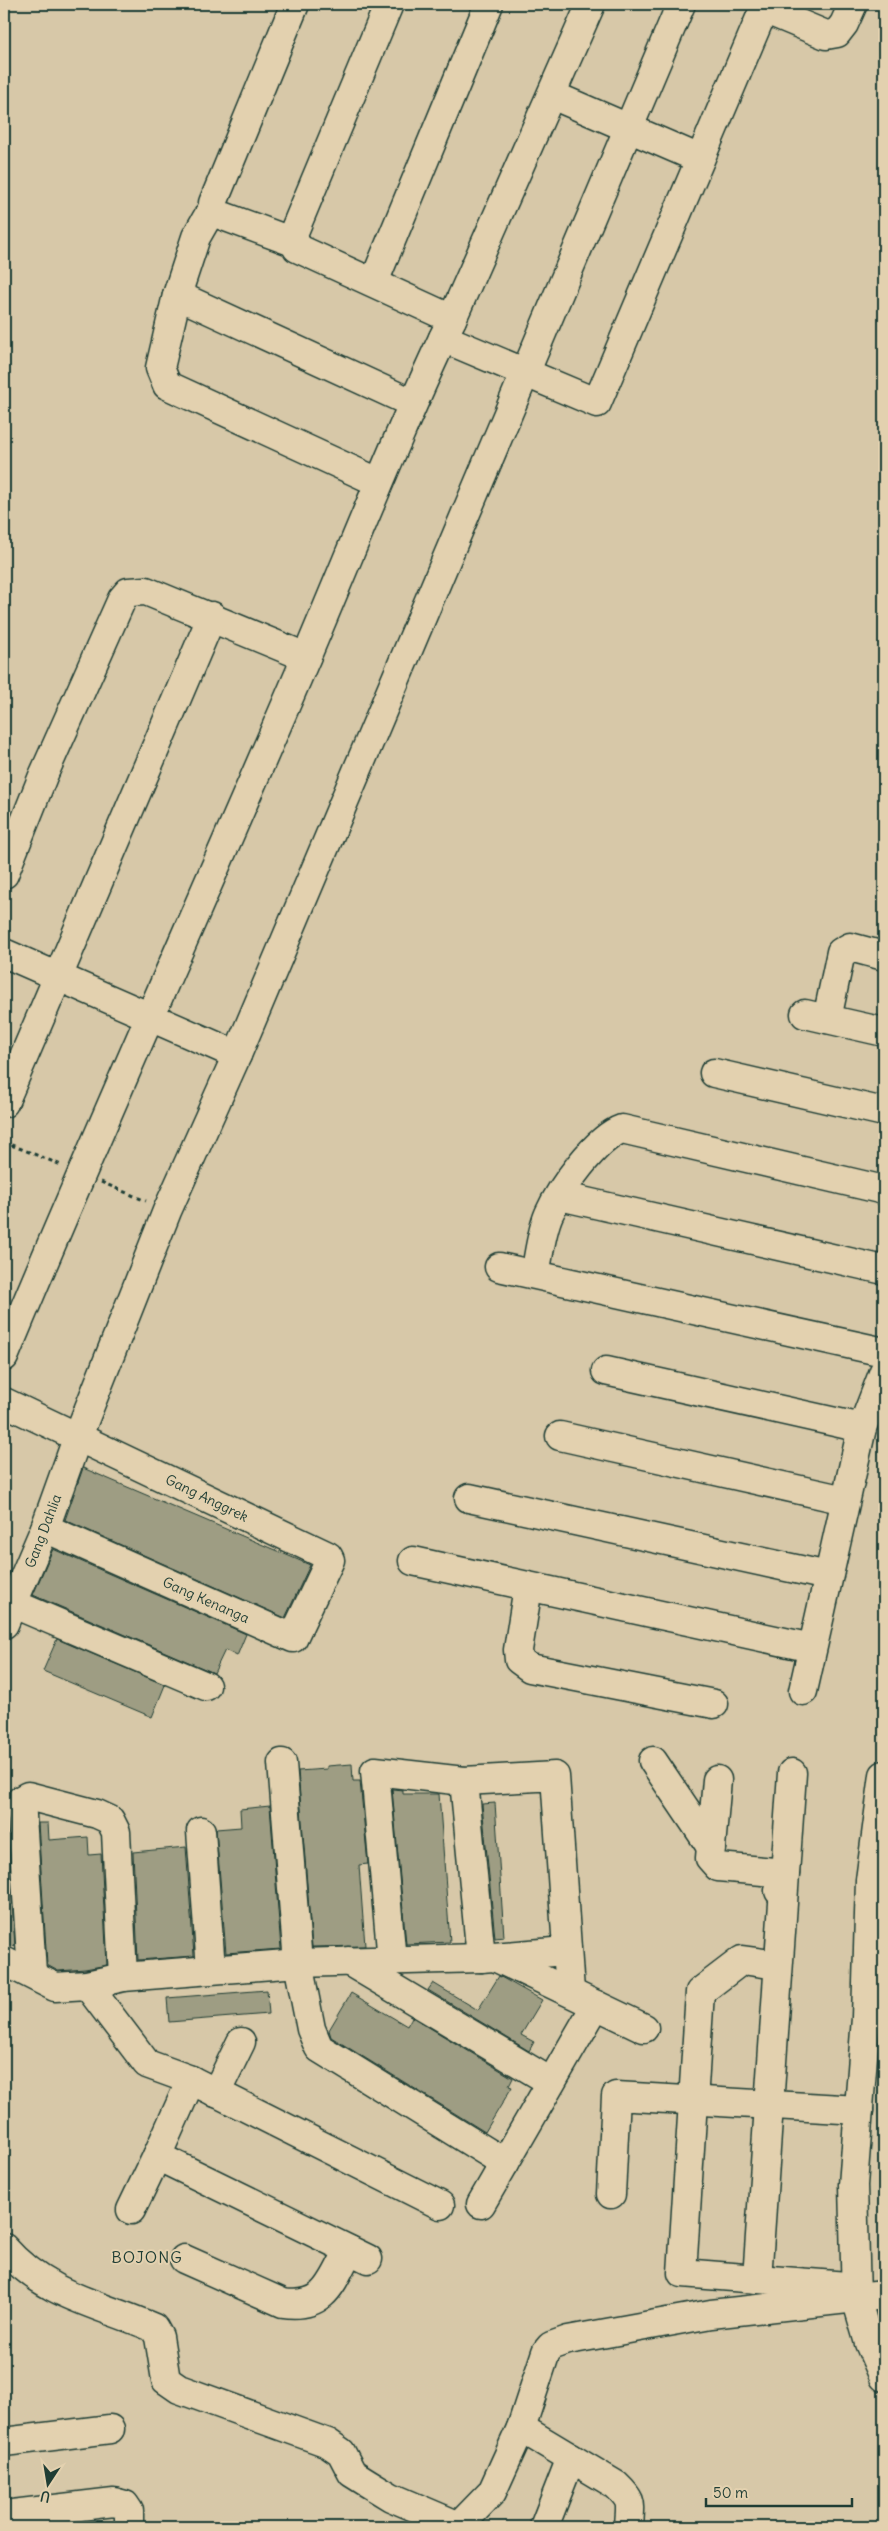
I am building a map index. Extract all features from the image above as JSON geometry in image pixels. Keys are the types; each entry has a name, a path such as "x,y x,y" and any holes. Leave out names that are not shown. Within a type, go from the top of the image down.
{"street":[{"path":"295,4 216,194 212,209 196,237 177,295 160,368 166,385 378,482"},
{"path":"389,4 293,234 293,242 296,248 374,282 447,329 525,373 597,403 765,6 826,35 837,33 844,24 853,4"},
{"path":"374,282 489,4"},
{"path":"4,1357 149,1016 306,657 412,403 552,95 591,4"},
{"name":"Gang Dahlia","path":"9,1614 45,1528 78,1436 167,1211 237,1055 681,4"},
{"path":"552,95 700,159"},
{"path":"212,209 215,213 293,242"},
{"path":"177,295 412,403"},
{"path":"4,874 47,767 122,600 128,592 146,591 212,616 306,657"},
{"path":"4,1103 14,1054 59,978 212,616"},
{"path":"884,956 850,948 841,952 816,1016 884,1032"},
{"path":"4,953 237,1055"},
{"path":"714,1073 884,1112"},
{"path":"535,1274 548,1215 584,1160 612,1132 622,1129 884,1190"},
{"path":"560,1196 884,1270"},
{"path":"499,1267 884,1352"},
{"path":"606,1371 862,1428"},
{"path":"803,1691 862,1428 884,1371"},
{"path":"4,1402 78,1436"},
{"name":"Gang Anggrek","path":"78,1436 328,1556 328,1565"},
{"path":"560,1436 845,1500"},
{"path":"469,1498 828,1576"},
{"name":"Gang Kenanga","path":"45,1528 293,1638 328,1565"},
{"path":"413,1561 812,1648"},
{"path":"528,1587 518,1650 519,1660 530,1668 714,1704"},
{"path":"9,1614 206,1686"},
{"path":"653,1761 711,1847"},
{"path":"282,1763 298,1963 310,2029 319,2048 505,2162"},
{"path":"392,1961 375,1771 464,1780 555,1776 570,1991"},
{"path":"757,2279 769,2105 768,1964 785,1873 792,1773"},
{"path":"884,1775 871,1871 876,1949 859,2110 854,2185 856,2292 869,2343 884,2377"},
{"path":"464,1780 488,1958"},
{"path":"716,1780 710,1858 718,1867 785,1873"},
{"path":"32,1973 21,1800 28,1796 97,1814 110,1820 116,1832 123,1976"},
{"path":"201,1831 212,1969"},
{"path":"4,1961 32,1973 47,1985 56,1987 87,1985 123,1976 212,1969 348,1961 488,1958 566,1950"},
{"path":"488,1958 570,1991 644,2028"},
{"path":"768,1964 742,1960 700,1992 682,2273 757,2279 884,2295"},
{"path":"348,1961 551,2082"},
{"path":"87,1985 147,2064 191,2080 440,2205"},
{"path":"481,2204 596,2005"},
{"path":"216,2093 241,2042"},
{"path":"130,2210 157,2156 191,2080"},
{"path":"611,2194 616,2096 859,2110"},
{"path":"157,2156 358,2254 327,2291 308,2303 295,2304 283,2303 184,2259"},
{"path":"4,2248 42,2283 154,2328 160,2337 166,2380 179,2388 328,2443 341,2452 352,2473 391,2497 458,2527 492,2492 521,2428 546,2352 551,2346 559,2342 711,2314 856,2292"},
{"path":"521,2428 616,2485 628,2497 631,2506 628,2527"},
{"path":"4,2442 110,2429"},
{"path":"544,2527 571,2458"},
{"path":"4,2515 114,2502 125,2505 129,2511 129,2527"}],"building":[{"path":"83,1468 310,1565 285,1618 65,1520"},
{"path":"53,1549 246,1634 237,1656 225,1650 214,1673 33,1595"},
{"path":"57,1639 165,1685 152,1717 43,1671"},
{"path":"352,1764 353,1781 360,1781 368,1864 359,1865 365,1946 312,1947 298,1771 327,1769 327,1766"},
{"path":"392,1789 403,1790 403,1794 439,1794 450,1942 406,1944"},
{"path":"495,1803 504,1937 495,1938 482,1804"},
{"path":"270,1806 281,1949 226,1953 216,1829 241,1827 240,1809"},
{"path":"38,1823 48,1823 49,1840 88,1837 89,1855 101,1854 107,1965 58,1971 47,1965"},
{"path":"186,1847 194,1956 138,1960 133,1852"},
{"path":"10,1870 15,1946 10,1947 4,1945 4,1871"},
{"path":"499,1976 542,2000 521,2035 534,2042 529,2051 428,1990 433,1983 478,2010"},
{"path":"267,1990 269,2014 169,2022 167,1998"},
{"path":"351,1993 407,2026 412,2017 513,2078 509,2086 512,2087 485,2132 331,2037 329,2030"}],"district":[{"name":"BOJONG","path":"147,2257"}]}
